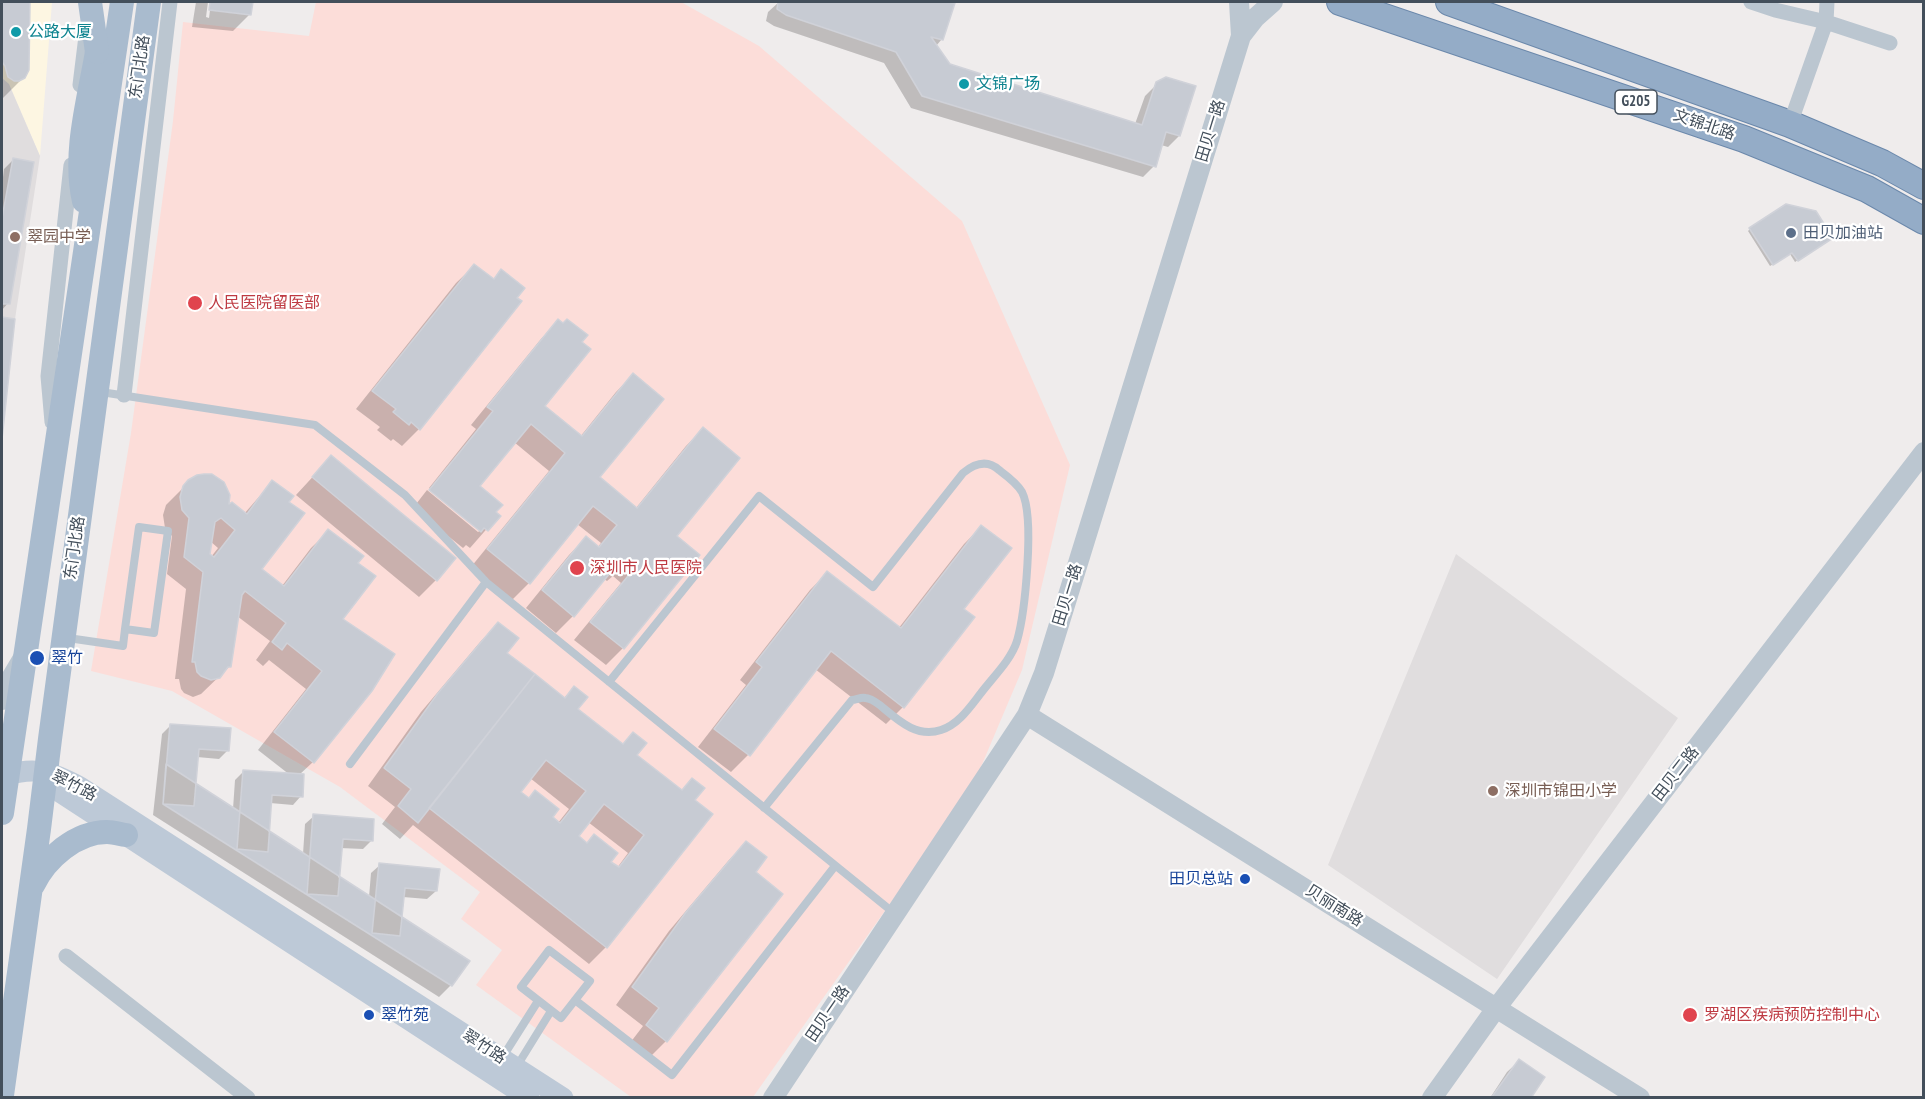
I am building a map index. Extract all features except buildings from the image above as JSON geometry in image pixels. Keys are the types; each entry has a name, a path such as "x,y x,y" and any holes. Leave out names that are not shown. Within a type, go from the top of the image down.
{"highway":[{"name":"文锦北路","path":"1340,2 1744,139 1867,189 1923,221"},
{"name":"文锦北路","path":"1453,2 1790,124 1882,163 1923,186"}],"main road":[{"path":"90,2 91,46 80,167 82,193 90,223"},
{"path":"91,46 102,2"},
{"name":"东门北路","path":"2,813 4,775 122,2"},
{"name":"东门北路","path":"2,1095 149,2"},
{"name":"翠竹路","path":"4,775 33,770 45,777 126,836 529,1098"},
{"name":"翠竹路","path":"45,777 64,779 92,795 563,1098"},
{"path":"31,890 46,864 74,841 107,832 126,836"}],"street":[{"path":"124,395 162,51 170,2"},
{"name":"田贝一路","path":"773,1098 1027,715 1044,673 1241,36 1239,2"},
{"name":"田贝一路","path":"1241,36 1255,18 1273,2"},
{"path":"1751,2 1826,22 1890,43"},
{"path":"1790,124 1826,22 1827,2"},
{"path":"55,448 48,376 91,46"},
{"name":"田贝二路","path":"1432,1098 1497,1007 1923,452"},
{"path":"2,700 8,683 23,658"},
{"name":"贝丽南路","path":"1027,715 1640,1098"},
{"path":"66,956 248,1098"}],"lane":[{"path":"97,391 315,425 405,495 486,582 895,914"},
{"path":"609,682 759,496 873,586 963,473 979,464 994,465 1021,491 1025,500 1029,545 1020,628 1016,644 1008,658 964,714 942,730 916,731 903,724 874,701 866,698 852,700 764,808"},
{"path":"63,638 123,646 125,629 139,527 168,531 154,633 125,629"},
{"path":"350,764 486,582"},
{"path":"575,1000 672,1075 835,866"},
{"path":"549,950 590,981 561,1018 538,1000 521,987 549,950"},
{"path":"509,1063 538,1000"},
{"path":"509,1063 551,1011"}],"shaded area":[{"path":"2,2 52,2 40,156 9,85 2,78"},
{"name":"深圳市人民医院","path":"316,2 681,2 759,46 962,221 1070,465 1022,670 972,788 753,1097 631,1097 476,985 502,950 461,919 480,892 340,787 172,691 91,671 131,433 173,121 183,22 309,36"},
{"name":"翠园中学","path":"2,78 9,84 40,156 15,319 2,317"},
{"name":"深圳市锦田小学","path":"1456,554 1678,718 1497,979 1328,865"}],"place":[{"name":"公路大厦","path":"16,32"},
{"name":"文锦广场","path":"964,84"},
{"name":"田贝加油站","path":"1791,233"},
{"name":"翠园中学","path":"15,237"},
{"name":"人民医院留医部","path":"195,303"},
{"name":"深圳市人民医院","path":"577,568"},
{"name":"翠竹","path":"37,658"},
{"name":"深圳市锦田小学","path":"1493,791"},
{"name":"田贝总站","path":"1245,879"},
{"name":"翠竹苑","path":"369,1015"},
{"name":"罗湖区疾病预防控制中心","path":"1690,1015"}]}
